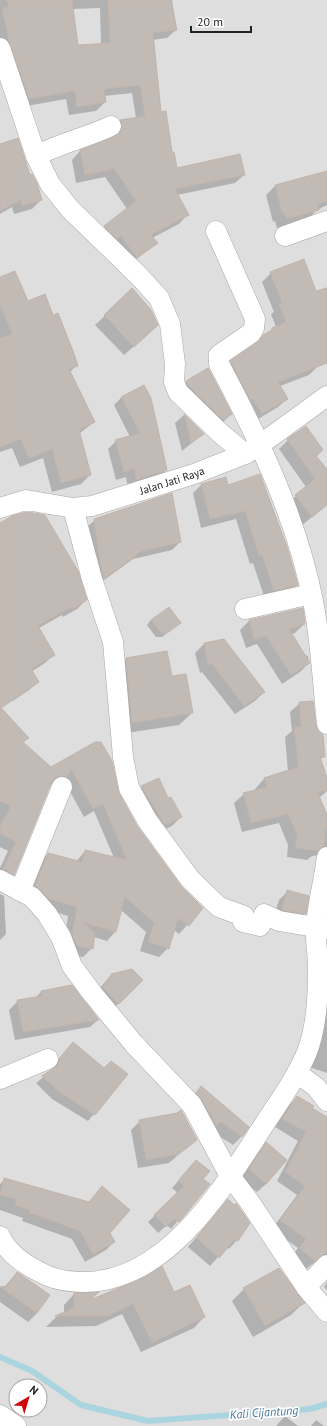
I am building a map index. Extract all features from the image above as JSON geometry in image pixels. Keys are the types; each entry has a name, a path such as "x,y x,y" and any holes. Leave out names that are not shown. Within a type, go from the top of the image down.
{"street":[{"path":"0,48 36,156 50,184 70,209 139,276 159,298 170,324 175,364 174,382 178,392 219,432 253,449"},
{"path":"36,156 56,145 96,133 111,126"},
{"path":"285,236 327,221"},
{"path":"216,231 255,319 254,328 250,333 219,355 218,360 253,449 293,525 311,594 324,654 327,724"},
{"name":"Jalan Jati Raya","path":"0,508 26,500 73,508 92,506 194,474 253,449 327,396"},
{"path":"73,508 92,579 113,642 124,757 129,788 147,820 190,878 219,907 244,916 243,922 260,926 264,914 279,921 322,928"},
{"path":"245,609 311,594"},
{"path":"20,891 62,787"},
{"path":"0,1236 3,1243 16,1257 31,1268 55,1279 74,1282 102,1282 129,1274 158,1255 204,1212 230,1176 297,1073 307,1051 314,1024 327,862"},
{"path":"0,880 32,897 47,914 61,937 72,966 112,1019 167,1080 192,1105 230,1176 249,1200 306,1287 327,1312"},
{"path":"0,1079 48,1059"},
{"path":"297,1073 316,1087 327,1101"},
{"path":"306,1287 327,1265"},
{"path":"0,1415 16,1426"}],"shaded area":[{"path":"0,0 327,0 327,1426 0,1426"}],"building":[{"path":"6,0 72,0 78,45 110,43 108,0 171,0 177,30 153,33 161,112 166,111 172,152 174,152 177,168 240,154 245,175 175,189 189,215 151,235 158,243 137,258 121,236 117,239 104,226 136,201 114,169 85,175 80,150 116,136 122,128 120,120 145,116 140,85 104,89 106,102 77,107 75,91 29,99 9,42 2,8 9,7"},
{"path":"18,138 30,175 32,174 37,183 42,200 22,206 21,200 0,211 0,144"},
{"path":"327,171 327,201 317,204 319,210 286,219 284,213 282,213 275,185"},
{"path":"304,259 316,291 327,288 327,363 278,382 288,399 262,414 253,399 251,401 230,361 258,342 263,335 272,330 272,328 286,322 279,304 282,303 270,272"},
{"path":"15,271 28,301 45,294 53,315 58,313 73,351 78,366 69,369 95,422 79,430 91,475 61,483 52,449 29,459 21,439 0,447 0,338 12,334 0,305 0,277"},
{"path":"132,288 151,310 158,325 134,347 104,315"},
{"path":"208,368 232,414 223,420 188,385 186,381"},
{"path":"144,385 151,398 167,470 136,480 134,469 124,472 115,440 140,433 121,397"},
{"path":"184,414 204,434 191,443"},
{"path":"306,426 323,450 316,456 327,469 327,505 312,517 295,495 315,479 287,439"},
{"path":"260,474 287,547 298,585 274,591 262,555 259,556 245,511 210,519 201,484 226,477 228,485"},
{"path":"172,493 181,542 142,551 104,579 100,563 94,519"},
{"path":"27,512 45,515 78,571 87,600 73,609 71,607 38,626 55,655 31,669 39,682 1,708 29,738 23,742 51,767 95,742 101,742 112,761 119,793 137,826 181,886 203,908 189,926 178,918 169,949 148,942 154,923 125,897 116,932 84,923 95,933 93,949 77,946 72,934 77,907 49,899 35,885 48,853 82,862 85,850 127,860 103,804 93,809 71,769 67,777 60,776 55,778 51,783 14,875 3,869 16,842 0,833 0,826 11,806 0,801 0,523 12,516"},
{"path":"169,607 181,623 167,633 161,633 151,620"},
{"path":"303,608 305,624 289,629 310,663 291,675 266,636 254,639 249,620"},
{"path":"224,639 265,692 244,706 212,664 208,665 204,643"},
{"path":"167,651 172,676 186,674 193,713 132,723 126,658"},
{"path":"313,701 316,725 318,731 323,735 325,757 320,757 327,778 327,790 318,793 327,815 327,822 324,846 318,851 295,848 297,835 288,814 251,823 243,793 267,787 264,778 298,767 294,727 301,726 299,702"},
{"path":"159,778 168,798 171,797 182,817 165,825 141,786"},
{"path":"287,890 309,896 306,914 282,910"},
{"path":"132,969 143,980 119,1004 102,987 111,977 111,974"},
{"path":"72,985 85,1002 85,1005 86,1003 99,1020 23,1032 17,1000 42,996 41,991"},
{"path":"73,1042 104,1068 111,1061 128,1074 95,1115 59,1092 42,1076 57,1066 59,1059"},
{"path":"201,1086 249,1127 242,1137 221,1122 216,1125 202,1100 196,1093"},
{"path":"297,1096 314,1106 312,1108 327,1117 327,1252 315,1261 299,1248 306,1239 280,1220 305,1186 285,1172 306,1132 282,1119"},
{"path":"181,1110 197,1140 179,1154 146,1160 139,1120 177,1113"},
{"path":"266,1142 287,1160 266,1184 249,1169"},
{"path":"196,1160 210,1171 203,1179 210,1184 179,1222 174,1219 166,1227 154,1215 184,1186 178,1181"},
{"path":"4,1178 89,1202 102,1186 130,1210 110,1233 115,1242 93,1254 80,1231 30,1213 30,1210 15,1205 16,1199 0,1195"},
{"path":"228,1199 234,1205 236,1203 250,1223 238,1241 235,1239 219,1258 196,1238"},
{"path":"162,1266 174,1292 190,1285 205,1317 152,1343 133,1304 108,1316 55,1316 74,1308 74,1293 99,1292 90,1300 145,1277"},
{"path":"279,1268 305,1303 265,1326 243,1288"},
{"path":"17,1272 50,1295 37,1313 0,1287 7,1286"}],"waterway":[{"name":"Kali Cijantung","path":"0,1357 32,1371 81,1405 148,1421 310,1409 327,1404"}]}
